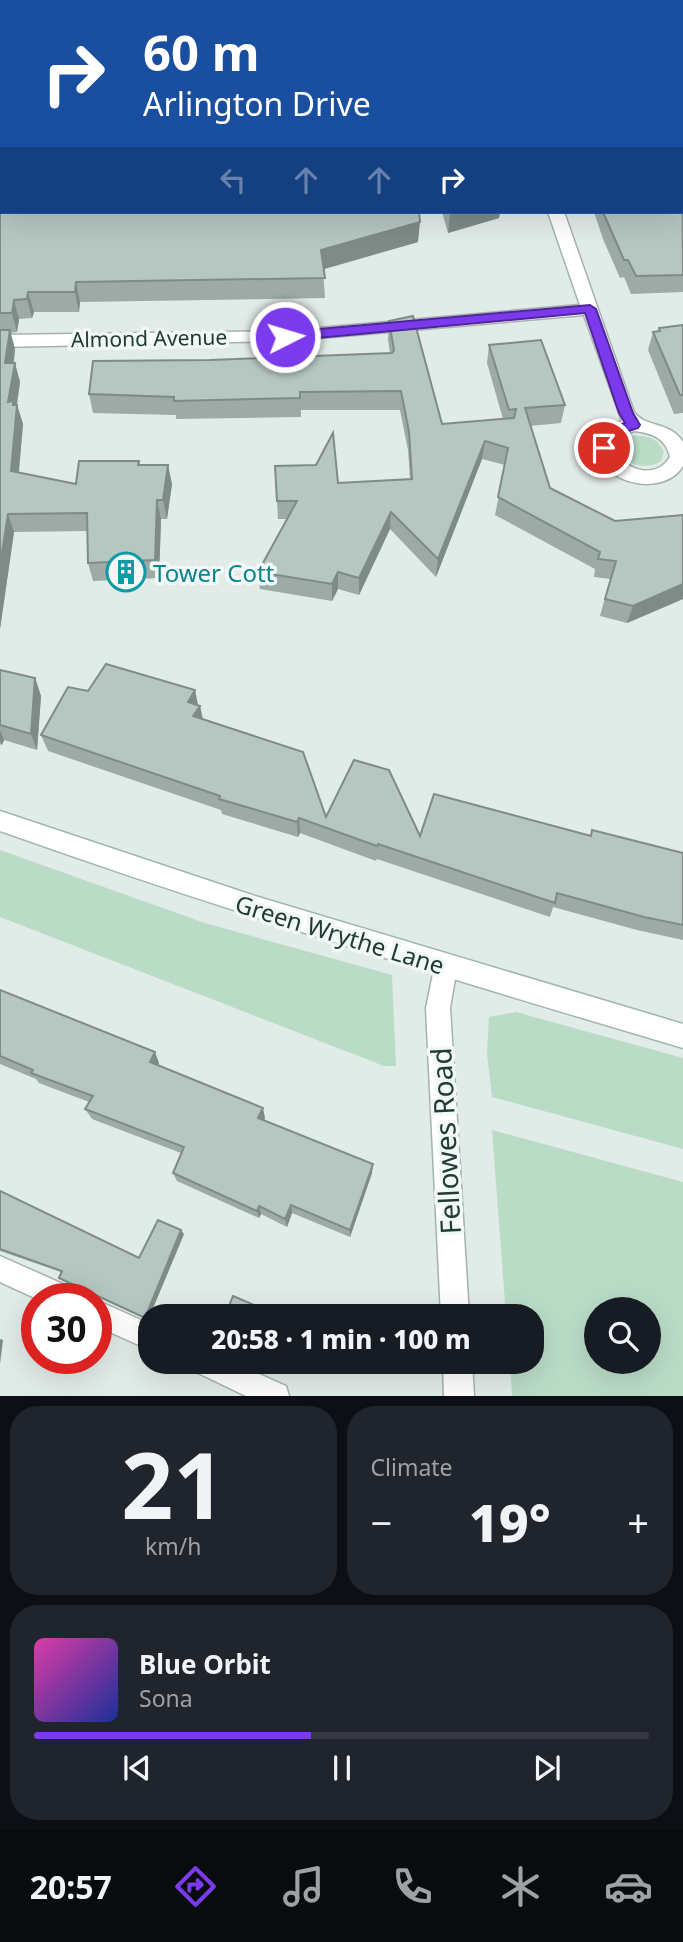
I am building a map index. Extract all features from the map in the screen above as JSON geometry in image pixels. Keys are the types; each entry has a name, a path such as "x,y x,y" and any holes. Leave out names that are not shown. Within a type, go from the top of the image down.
{"street":[{"path":"557,214 626,413 634,425"},
{"name":"Almond Avenue","path":"0,341 285,337 590,309"},
{"name":"Green Wrythe Lane","path":"0,821 136,870 445,967 683,1036"},
{"name":"Fellowes Road","path":"445,967 438,1008 454,1304"},
{"path":"459,1374 460,1396"}],"lane":[{"path":"0,1269 31,1283"},
{"path":"112,1320 138,1332"},
{"path":"229,1374 276,1396"}],"green space":[{"path":"632,436 647,437 658,443 664,452 661,461 642,466 626,459 620,447"},
{"path":"0,850 205,923 392,975 396,1066 384,1066 0,917"},
{"path":"516,1012 683,1058 683,1149 492,1097 487,1053 489,1017"},
{"path":"492,1130 683,1182 683,1396 512,1396 511,1374 544,1374 544,1304 505,1304"}],"building":[{"path":"0,214 419,214 420,222 321,250 325,278 76,282 75,292 28,292 27,299 14,300 12,313 0,313"},
{"path":"604,214 683,214 683,275 636,276 628,260 624,260"},
{"path":"413,316 442,424 514,418 516,409 509,410 489,345 541,340 565,405 525,408 550,488 615,521 683,515 683,584 633,606 605,599 616,561 598,559 600,552 498,497 508,448 485,441 438,559 391,512 359,578 338,572 332,584 258,572 297,501 277,501 275,466 316,465 333,433 338,483 412,479 409,432 401,391 300,392 300,398 174,401 174,397 89,394 93,361 210,360 392,353 394,350 389,321"},
{"path":"683,325 683,395 680,395 653,332 660,331 659,328"},
{"path":"0,330 10,330 5,363 15,363 8,402 13,401 13,405 17,405 11,471 76,484 79,461 139,461 138,465 168,465 163,500 157,500 155,560 88,563 87,513 8,514 0,565"},
{"path":"106,664 195,690 188,702 200,706 193,716 303,752 326,817 354,760 389,770 420,836 434,794 591,836 592,830 683,853 683,925 557,893 555,903 299,818 297,822 219,799 220,796 41,735 68,687 88,691"},
{"path":"0,670 35,678 31,734 0,725"},
{"path":"0,990 155,1052 150,1062 263,1108 258,1118 373,1164 350,1230 291,1205 285,1219 259,1206 257,1211 173,1173 184,1147 85,1109 93,1096 31,1073 33,1070 0,1056"},
{"path":"0,1191 139,1258 158,1220 181,1230 151,1304 138,1304 138,1315 112,1303 112,1283 70,1283 59,1278 62,1271 0,1249"},
{"path":"233,1296 252,1304 230,1304"}],"place":[{"name":"Tower Cott","path":"126,572"}],"route":[{"path":"285,337 590,309 626,413 634,425 612,432 606,439 604,448"}]}
